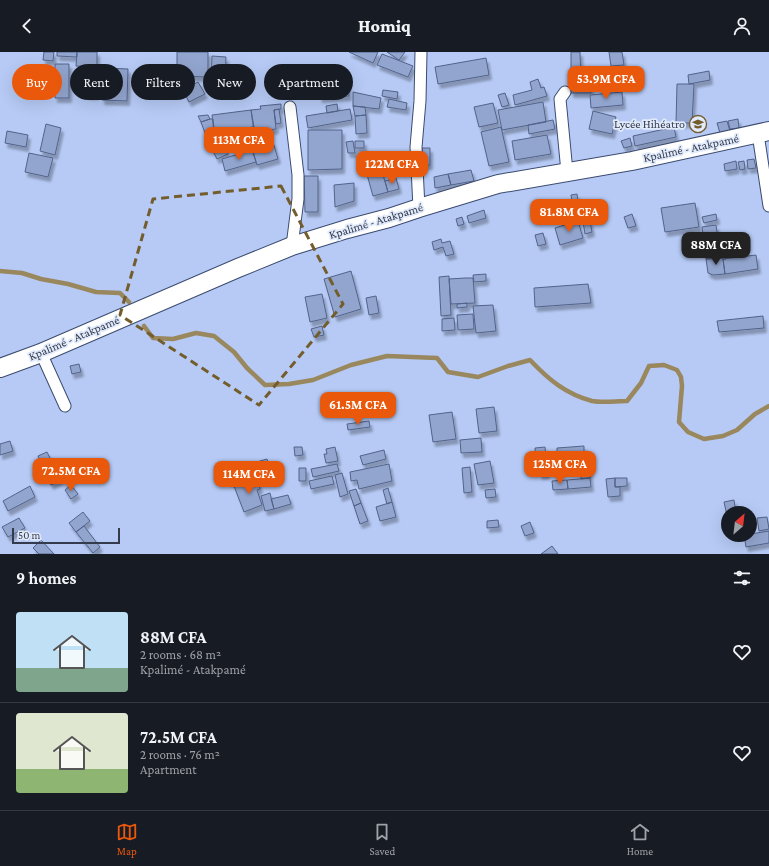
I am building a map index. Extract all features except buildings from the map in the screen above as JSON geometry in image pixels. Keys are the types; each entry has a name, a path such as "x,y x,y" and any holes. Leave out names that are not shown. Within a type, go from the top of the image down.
{"main road":[{"name":"Kpalimé - Atakpamé","path":"0,368 42,353 230,271 292,246 347,229 389,218 498,184 632,161 764,132"}],"street":[{"path":"419,208 416,147 420,101 421,52"},
{"path":"565,92 560,99 567,172"},
{"path":"290,107 298,175 298,199 292,246"},
{"path":"764,132 769,206"},
{"path":"42,353 65,406"}],"highlighted area":[{"path":"281,186 343,304 259,405 120,315 153,199"}],"waterway":[{"path":"0,271 22,273 96,292 120,293 129,302"},
{"path":"144,326 153,338 173,339 196,333 214,336 234,352 247,368 265,385 289,384 313,380 351,365 387,356 437,358 448,372 478,377 530,360 551,380 566,390 583,398 596,402 627,401 641,383 649,366 664,365 677,370 681,377 682,386 679,422 688,432 704,439 723,436 737,430 755,414 769,406"}],"place":[{"name":"Lycée Hihéatro","path":"698,124"}]}
